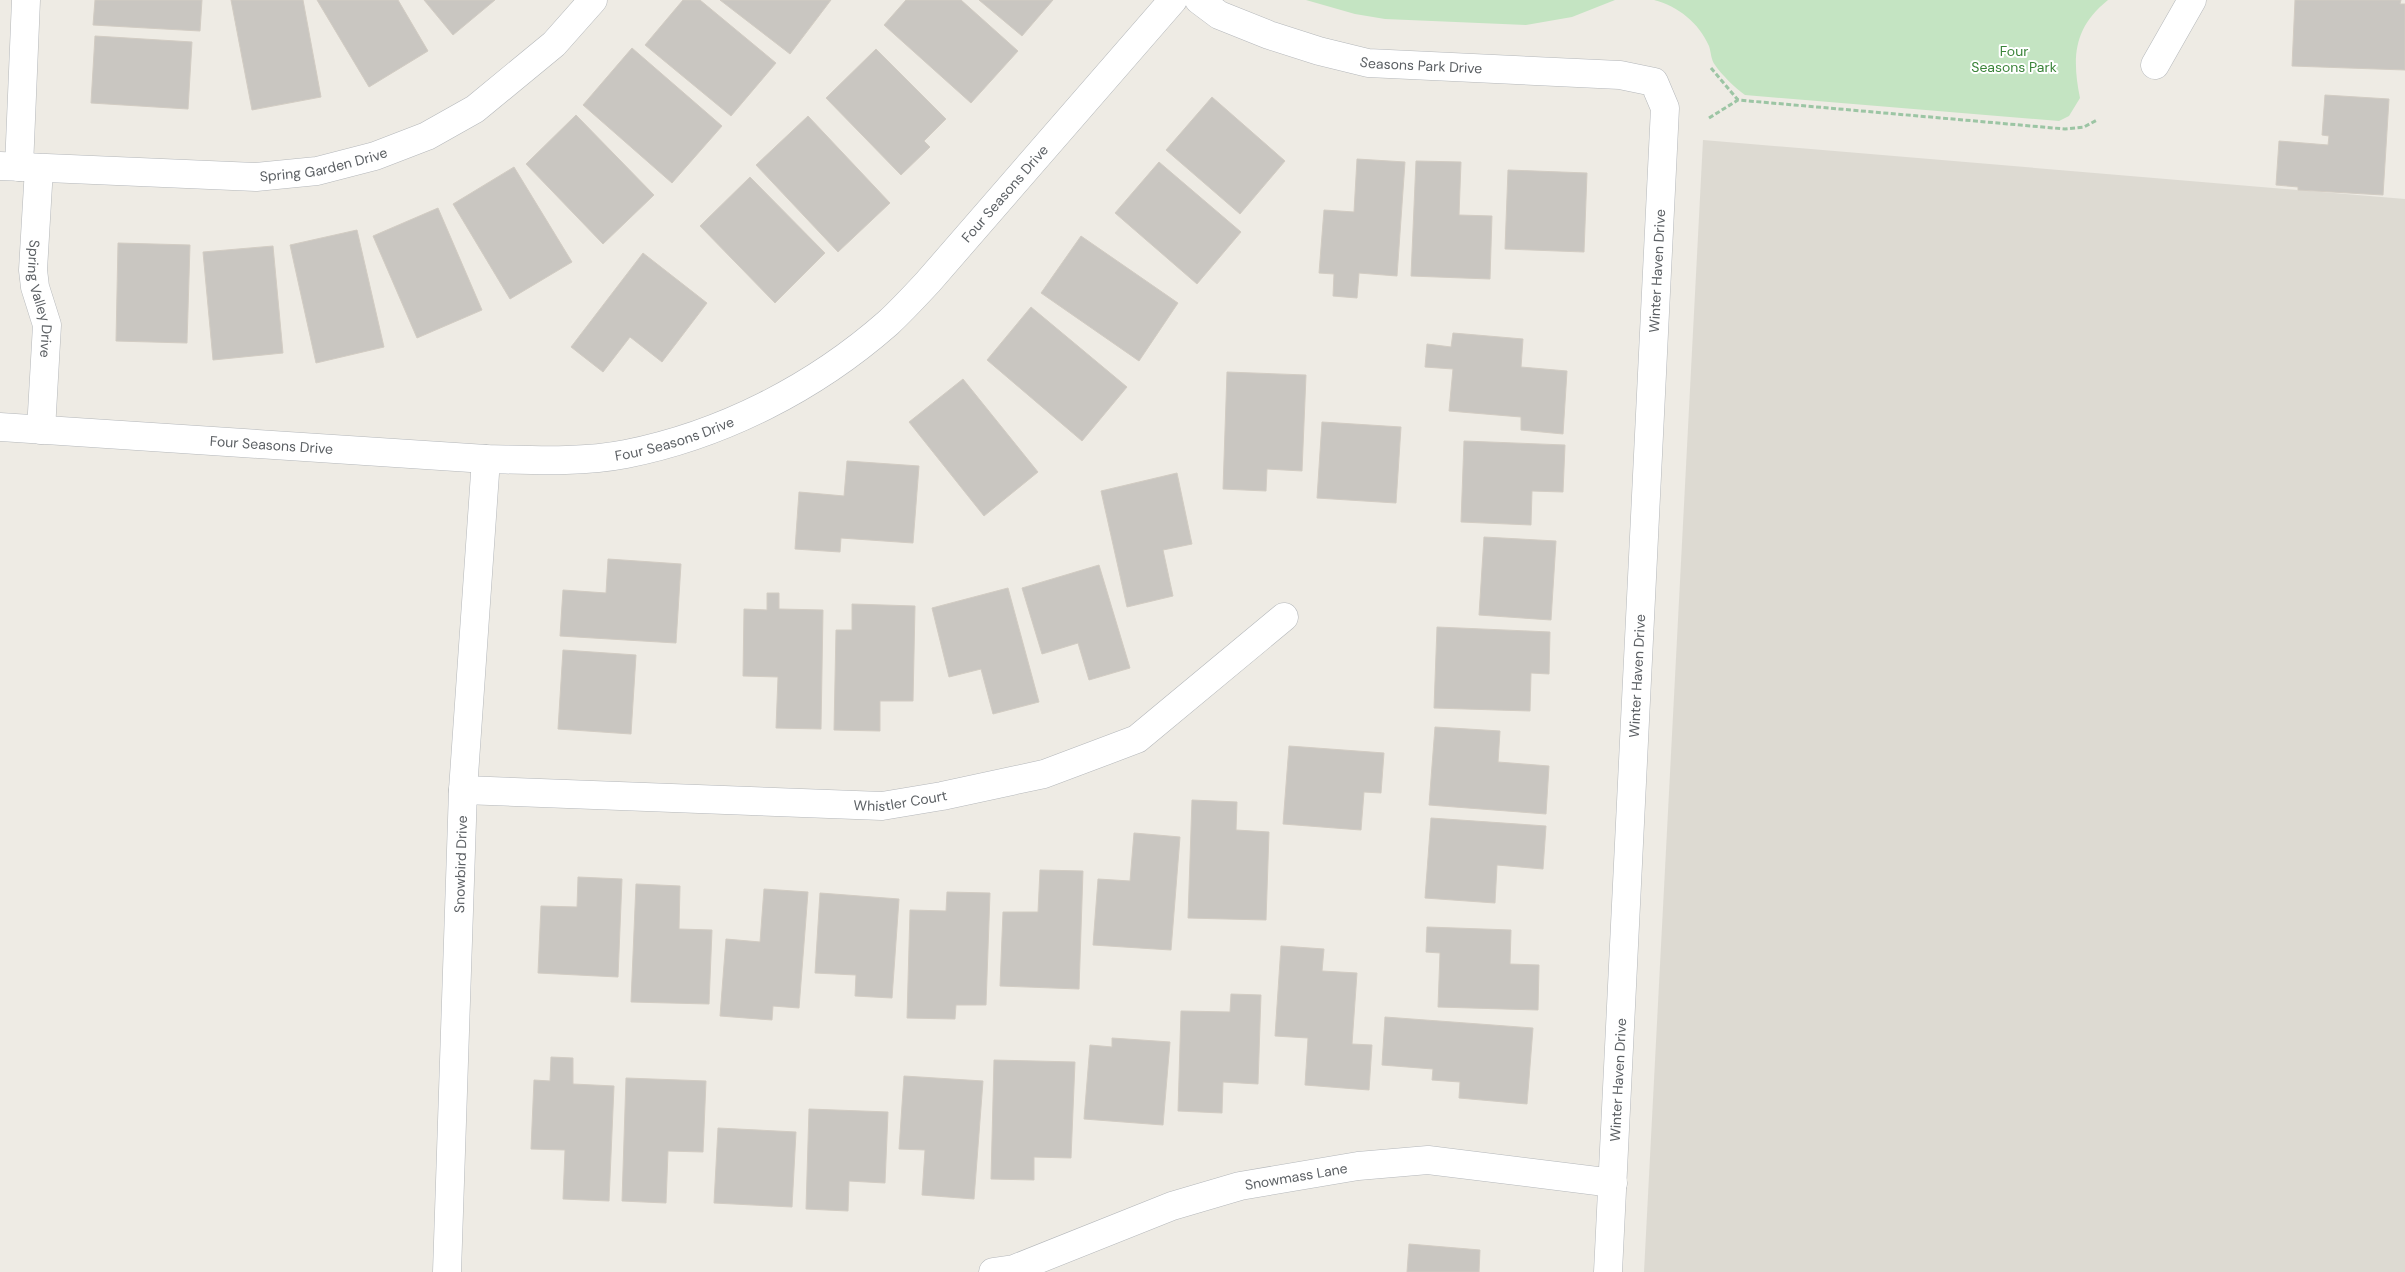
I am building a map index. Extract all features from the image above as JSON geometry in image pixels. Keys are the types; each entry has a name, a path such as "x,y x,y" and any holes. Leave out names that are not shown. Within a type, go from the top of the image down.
{"street":[{"name":"Spring Valley Drive","path":"26,0 19,167 35,288 47,326 41,430"},
{"name":"Spring Garden Drive","path":"19,167 256,177 317,171 375,156 427,136 475,109 554,44 593,0"},
{"name":"Four Seasons Drive","path":"0,428 486,459 560,460 625,454 697,436 767,406 829,368 888,323 928,282 1173,0"},
{"name":"Seasons Park Drive","path":"1199,0 1219,15 1269,35 1319,51 1368,63 1620,75 1654,82"},
{"path":"2155,65 2192,0"},
{"name":"Winter Haven Drive","path":"1608,1272 1665,108 1654,82"},
{"name":"Snowbird Drive","path":"448,1272 463,790 486,459"},
{"name":"Whistler Court","path":"463,790 882,806 942,796 1044,774 1137,739 1284,617"},
{"name":"Snowmass Lane","path":"1007,1271 1172,1206 1240,1186 1358,1166 1428,1160 1613,1183"}],"path":[{"path":"1711,68 1738,100"},
{"path":"1709,118 1738,100 2066,129 2084,127 2098,120"}],"shaded area":[{"path":"1703,140 2405,199 2405,1272 1644,1272"}],"green space":[{"path":"1306,0 1615,0 1572,17 1526,25 1385,19 1355,14"},
{"name":"Four Seasons Park","path":"1654,0 2108,0 2096,11 2082,33 2076,57 2077,83 2080,98 2069,116 2059,121 1745,95 1715,65 1705,38 1694,23 1671,6"}],"building":[{"path":"95,0 202,0 200,31 93,25"},
{"path":"231,0 303,0 321,97 252,110"},
{"path":"317,0 398,0 428,51 369,87"},
{"path":"424,0 495,0 453,35"},
{"path":"683,0 700,0 776,63 731,116 645,45"},
{"path":"720,0 831,0 790,54"},
{"path":"906,0 961,0 1018,51 971,103 884,25"},
{"path":"979,0 1053,0 1022,36"},
{"path":"2295,0 2401,0 2400,4 2405,4 2405,70 2292,66"},
{"path":"95,36 192,42 188,109 91,103"},
{"path":"632,48 722,126 672,183 583,105"},
{"path":"876,49 946,119 924,141 930,147 901,175 826,98"},
{"path":"2325,95 2389,99 2383,195 2298,190 2298,187 2276,185 2279,141 2328,145 2329,136 2322,135"},
{"path":"1212,97 1285,161 1240,214 1166,150"},
{"path":"576,115 654,195 603,244 526,164"},
{"path":"808,116 890,203 838,252 756,165"},
{"path":"1357,159 1405,162 1397,276 1359,273 1357,298 1333,296 1334,274 1319,273 1324,210 1354,212"},
{"path":"1416,161 1461,162 1459,215 1492,216 1490,279 1411,276"},
{"path":"1159,162 1241,232 1197,284 1115,213"},
{"path":"514,167 572,262 510,299 453,204"},
{"path":"1508,170 1587,173 1584,252 1505,249"},
{"path":"750,177 825,253 775,303 700,226"},
{"path":"438,208 482,310 417,338 373,236"},
{"path":"357,230 384,347 316,363 290,245"},
{"path":"1081,236 1178,303 1139,361 1041,293"},
{"path":"118,243 190,245 187,343 116,341"},
{"path":"273,246 283,353 213,360 203,252"},
{"path":"643,253 707,303 662,362 630,337 603,372 571,347"},
{"path":"1031,307 1127,387 1082,441 987,360"},
{"path":"1453,333 1523,339 1521,367 1567,371 1563,434 1521,430 1521,417 1449,411 1453,369 1425,367 1427,344 1451,347"},
{"path":"1227,372 1306,375 1302,471 1267,469 1266,491 1223,489"},
{"path":"963,379 1038,472 984,516 909,422"},
{"path":"1322,422 1401,427 1396,503 1317,498"},
{"path":"1464,441 1565,445 1563,492 1532,491 1531,525 1461,522"},
{"path":"847,461 919,466 913,543 841,538 840,552 795,549 799,492 844,496"},
{"path":"1177,473 1192,544 1163,550 1173,596 1127,607 1101,491"},
{"path":"1484,537 1556,541 1551,620 1479,615"},
{"path":"608,559 681,564 676,643 560,636 563,590 606,593"},
{"path":"1099,565 1130,668 1089,680 1078,643 1042,654 1022,588"},
{"path":"1008,588 1039,702 993,714 981,669 949,677 932,608"},
{"path":"767,593 779,593 779,609 823,610 821,729 776,728 778,677 743,676 744,609 767,610"},
{"path":"852,604 915,606 913,701 880,701 880,731 834,730 836,630 852,630"},
{"path":"1437,627 1550,632 1549,674 1531,673 1530,711 1434,708"},
{"path":"563,650 636,655 631,734 558,729"},
{"path":"1435,727 1500,731 1498,762 1549,766 1546,814 1429,805"},
{"path":"1289,746 1384,753 1381,793 1364,792 1361,830 1283,824"},
{"path":"1192,800 1237,802 1236,830 1269,832 1266,920 1188,918"},
{"path":"1431,818 1546,826 1543,869 1497,865 1495,903 1425,898"},
{"path":"1134,833 1180,837 1171,950 1093,945 1098,879 1130,881"},
{"path":"1040,870 1083,871 1079,989 1000,986 1003,912 1038,912"},
{"path":"578,877 622,879 618,977 538,973 541,906 577,907"},
{"path":"636,884 680,886 679,929 712,930 709,1004 631,1002"},
{"path":"764,889 808,892 799,1008 773,1006 772,1020 720,1016 726,939 760,942"},
{"path":"947,892 990,893 986,1005 956,1005 955,1019 907,1018 910,910 946,911"},
{"path":"820,893 899,899 892,998 855,996 856,975 815,973"},
{"path":"1427,927 1511,930 1510,964 1539,965 1538,1010 1438,1007 1440,953 1426,952"},
{"path":"1281,946 1324,949 1322,971 1357,973 1352,1044 1372,1045 1369,1090 1305,1085 1308,1038 1275,1036"},
{"path":"1231,994 1261,995 1258,1084 1223,1082 1222,1113 1178,1111 1181,1011 1230,1012"},
{"path":"1385,1017 1533,1028 1527,1104 1459,1098 1460,1082 1432,1080 1433,1069 1382,1065"},
{"path":"1112,1038 1170,1042 1163,1125 1084,1119 1090,1045 1112,1047"},
{"path":"551,1057 573,1058 573,1084 614,1086 609,1201 563,1199 565,1150 531,1149 534,1080 550,1081"},
{"path":"994,1060 1075,1062 1071,1158 1034,1157 1034,1180 991,1179"},
{"path":"904,1076 983,1081 974,1199 922,1195 925,1150 899,1149"},
{"path":"626,1078 706,1081 703,1152 668,1151 666,1203 622,1201"},
{"path":"809,1109 888,1112 885,1183 849,1181 848,1211 806,1209"},
{"path":"718,1128 796,1132 792,1207 714,1203"},
{"path":"1409,1244 1480,1250 1479,1272 1407,1272"}]}
